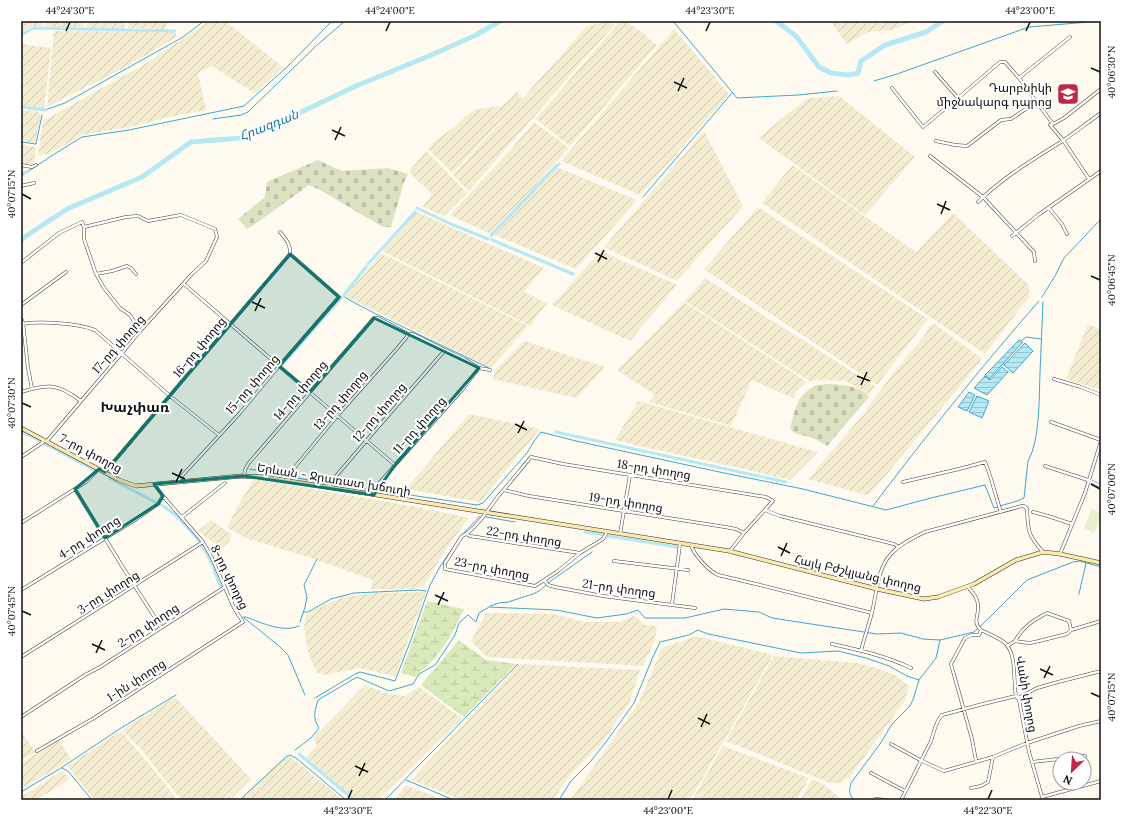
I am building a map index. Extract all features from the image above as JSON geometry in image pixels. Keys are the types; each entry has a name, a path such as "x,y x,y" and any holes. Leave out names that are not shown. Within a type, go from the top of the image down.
{"main road":[{"name":"7-րդ փողոց","path":"21,428 119,480 136,486 154,484"},
{"name":"Երևան - Ջրառատ խճուղի","path":"154,484 244,476 264,477 485,513"},
{"name":"Հայկ Բժշկյանց փողոց","path":"485,513 729,552 877,589 924,599 968,587 1016,560 1043,552 1060,554 1101,563"}],"street":[{"path":"1019,78 1070,38"},
{"path":"892,88 923,127 1002,61 1005,62 1019,78 1054,124"},
{"path":"935,72 958,98"},
{"path":"1089,179 1063,140 1050,125 1064,118 1101,89"},
{"path":"936,141 967,146 1001,120 1011,119 1036,102"},
{"path":"978,202 1024,166 1101,114"},
{"path":"930,156 983,197 1034,252 1036,260"},
{"path":"21,166 36,165"},
{"path":"1012,236 1038,215 1101,172"},
{"path":"21,186 34,183"},
{"path":"1049,208 1062,224 1067,234"},
{"name":"17-րդ փողոց","path":"21,457 45,441 140,331 192,274 206,262 217,237 215,229 181,215 148,221 138,216 126,217 84,227"},
{"path":"21,263 59,233 82,222 84,227 84,239 96,274 104,288 120,308 130,316 140,331"},
{"path":"280,232 288,243 290,254"},
{"name":"15-րդ փողոց","path":"178,482 340,297 290,254"},
{"name":"16-րդ փողոց","path":"105,472 290,254"},
{"path":"96,274 127,266 136,274"},
{"path":"21,305 66,272"},
{"path":"184,284 395,465"},
{"path":"21,318 32,389"},
{"name":"14-րդ փողոց","path":"244,476 244,470 248,464 374,318 378,318 408,334"},
{"path":"22,324 49,323 88,328 98,333 170,396 219,435"},
{"path":"408,334 414,334 479,368 490,370"},
{"name":"13-րդ փողոց","path":"288,481 290,473 337,416 398,348 408,334"},
{"name":"12-րդ փողոց","path":"329,487 331,482 445,350"},
{"name":"11-րդ փողոց","path":"374,494 376,488 395,465 462,390 479,368"},
{"path":"1054,379 1101,395"},
{"path":"21,392 41,386 56,387 73,395 81,401"},
{"path":"1051,422 1101,440 1084,493 1060,554"},
{"name":"18-րդ փողոց","path":"504,490 531,457 564,464 766,497 773,501 765,510"},
{"path":"903,482 985,462 1001,512"},
{"path":"1045,466 1088,480 1101,486"},
{"path":"21,523 86,482 99,469"},
{"path":"620,534 630,475"},
{"path":"182,517 225,483"},
{"name":"8-րդ փողոց","path":"154,484 203,542 212,556 234,608 243,622"},
{"path":"74,489 161,627"},
{"path":"466,534 482,518 504,490"},
{"name":"19-րդ փողոց","path":"504,490 529,496 725,527 736,529 744,533"},
{"name":"4-րդ փողոց","path":"21,590 135,520 158,504 163,496"},
{"path":"861,651 872,613 882,568 891,554 899,547 925,532 1022,506 1027,509 1031,539 1043,552"},
{"path":"729,552 765,510 780,516 894,544 899,547"},
{"path":"1033,512 1072,524"},
{"path":"544,580 558,571 580,553 603,539 607,532"},
{"name":"22-րդ փողոց","path":"466,534 470,536 580,553"},
{"name":"23-րդ փողոց","path":"466,534 462,536 445,563 445,569 535,586 544,580"},
{"name":"3-րդ փողոց","path":"21,657 203,542"},
{"path":"672,604 680,544"},
{"path":"690,545 692,551 713,573 718,575 872,613"},
{"path":"614,561 688,570"},
{"name":"21-րդ փողոց","path":"544,580 548,585 603,596 695,608"},
{"name":"2-րդ փողոց","path":"21,717 225,587"},
{"name":"Վանի փողոց","path":"968,587 975,595 978,605 977,625 981,630 1006,644 1010,652 1013,661 1016,696 1019,700 1026,743 1042,799"},
{"path":"1007,646 1015,641 1024,628 1036,618 1047,613 1069,621 1071,630"},
{"path":"1015,641 1029,643 1035,642 1067,634 1071,630 1101,621"},
{"name":"1-ին փողոց","path":"37,752 94,718 243,622"},
{"path":"976,761 972,739 951,664 965,638 972,635 979,635 981,630"},
{"path":"832,644 896,660 911,668"},
{"path":"901,800 922,761 939,718 942,715 1020,696 1037,688 1101,671"},
{"path":"891,744 944,771 976,761 993,758 1026,743 1079,726 1101,721"},
{"path":"971,788 981,786 988,782 993,758"},
{"path":"1032,762 1052,760"},
{"path":"870,773 906,791"},
{"path":"1042,799 1101,781"},
{"path":"874,800 887,800"}],"highlighted area":[{"path":"290,254 339,297 279,366 310,392 374,318 479,368 395,465 374,495 244,476 154,484 163,496 158,504 105,538 75,489 99,469 105,472"}],"shaded area":[{"path":"21,21 44,21 43,26 32,26 21,33"},
{"path":"47,21 85,21 83,27 46,27"},
{"path":"88,21 126,21 124,28 86,28"},
{"path":"129,21 167,21 165,29 128,28"},
{"path":"209,21 225,21 283,67 255,94 212,66 198,73 206,110 125,128 82,135 49,154 38,155 43,121 145,64"},
{"path":"620,21 625,21 657,45 570,146 536,119"},
{"path":"830,21 912,21 894,30 868,32 847,44"},
{"path":"603,22 615,24 469,191 453,175 506,116 453,173 428,149 437,139 476,109 502,106 517,92 522,98 514,108 586,27"},
{"path":"674,29 729,94 640,195 561,161"},
{"path":"54,31 175,32 177,37 122,69 47,107"},
{"path":"21,44 51,48 44,109 21,106"},
{"path":"839,96 915,157 865,215 759,138 787,114 809,98"},
{"path":"21,110 37,111 41,115 35,143 21,142"},
{"path":"534,122 569,148 491,234 450,215 513,147"},
{"path":"704,131 743,206 677,281 604,247"},
{"path":"21,145 36,147 34,165 21,164"},
{"path":"426,151 467,193 444,216 423,207 432,194 409,172"},
{"path":"792,165 916,252 953,213 1029,285 1029,297 985,354 762,203"},
{"path":"556,167 637,200 576,269 495,235"},
{"path":"758,207 928,319 877,385 704,269"},
{"path":"417,212 544,268 524,292 547,303 530,326 382,251"},
{"path":"601,251 677,285 630,341 552,305"},
{"path":"381,253 528,326 491,368 345,296"},
{"path":"705,278 875,386 869,394 845,381 815,380 811,382 685,301"},
{"path":"684,302 807,382 796,392 793,398 752,380 731,426 649,402 655,395 617,370"},
{"path":"935,324 981,358 980,362 872,492 866,495 808,479 861,417 893,373 924,336 929,325"},
{"path":"1088,324 1101,330 1101,390 1066,379"},
{"path":"524,341 605,367 577,398 493,379 495,370"},
{"path":"638,401 818,452 790,480 615,440"},
{"path":"469,414 540,429 480,502 406,489"},
{"path":"254,479 418,507 469,518 450,543 424,585 416,589 371,589 373,580 311,558 246,538 227,528 237,507"},
{"path":"211,520 232,535 229,542 221,548 198,531"},
{"path":"426,592 395,676 359,668 325,675 317,673 309,656 304,628 306,615 343,597 372,593"},
{"path":"486,613 554,614 584,622 620,622 634,616 645,625 657,626 655,640 643,666 487,657 471,641"},
{"path":"696,636 773,655 690,800 570,800 639,702 662,648"},
{"path":"774,656 856,663 895,675 909,686 905,700 852,774 841,783 830,783 726,741"},
{"path":"520,664 640,670 629,704 600,745 570,775 553,800 462,800 411,780"},
{"path":"365,685 386,693 405,696 419,687 462,718 379,800 356,800 305,759 317,745 313,738"},
{"path":"175,697 251,779 230,800 181,800 141,749 122,730"},
{"path":"21,731 36,752 21,761"},
{"path":"121,731 177,800 95,800 67,766"},
{"path":"59,740 71,759 25,787 21,782 21,763"},
{"path":"723,746 809,778 797,800 692,800"},
{"path":"287,755 306,769 343,800 239,800"},
{"path":"62,771 70,779 36,800 21,800 21,797"},
{"path":"812,779 823,784 843,800 800,800"},
{"path":"406,785 444,800 394,800"}],"green space":[{"path":"318,160 342,171 388,168 408,174 404,182 391,227 383,227 309,185 247,229 238,219 265,197 267,182"},
{"path":"816,385 846,385 857,388 869,397 827,446 813,438 794,433 790,428 800,398"},
{"path":"1092,509 1101,513 1101,517 1094,533 1084,528"},
{"path":"427,601 464,609 450,637 435,658 415,677 401,673"},
{"path":"459,640 486,660 516,664 464,717 421,685"}],"water":[{"path":"1019,340 1022,341 1022,343 989,379 985,375"},
{"path":"1025,343 1033,351 1013,373 1004,365"},
{"path":"1002,367 1008,372 987,395 974,388 985,376 990,380"},
{"path":"969,392 975,395 967,411 958,407"},
{"path":"977,396 989,401 982,418 969,412"}],"waterway":[{"path":"45,110 65,103 183,37 204,21"},
{"path":"21,176 82,137 129,130 244,106 288,66 332,21"},
{"path":"213,119 241,115 248,112 316,46 345,21"},
{"name":"Հրազդան","path":"21,241 23,238 67,209 142,177 191,142 241,138 280,122 356,86 476,35 500,21"},
{"path":"673,21 737,98 798,95 837,91"},
{"name":"Հրազդան","path":"776,21 796,36 819,67 831,73 848,75 858,73 861,61 885,45 926,32 943,21"},
{"path":"874,81 1029,27 1101,21"},
{"path":"21,35 33,28 175,31"},
{"path":"643,197 732,93"},
{"path":"21,107 45,110"},
{"path":"21,142 36,144 42,115"},
{"path":"491,236 559,164"},
{"path":"21,173 27,172"},
{"path":"417,208 488,239"},
{"path":"368,264 415,212"},
{"path":"1042,297 1064,258 1101,219"},
{"path":"492,240 573,274"},
{"path":"281,366 343,296 366,267"},
{"path":"343,296 376,314 489,368"},
{"path":"873,506 954,402 1039,301"},
{"path":"1000,506 1024,498 1028,461 1032,452 1037,431 1043,302"},
{"path":"1022,340 1026,337 1041,339"},
{"path":"21,431 40,441"},
{"path":"377,490 477,505 483,503 527,453 541,432 576,441 803,489 886,510 985,485 994,508 998,507"},
{"path":"556,432 786,482"},
{"path":"45,444 94,470"},
{"path":"250,469 324,483 373,490"},
{"path":"109,478 157,503"},
{"path":"160,504 177,516 200,542"},
{"path":"462,535 480,516"},
{"path":"486,517 515,522"},
{"path":"585,532 604,535"},
{"path":"608,536 678,547"},
{"path":"315,698 360,672 395,681 430,585 441,565 459,539"},
{"path":"202,546 211,562 221,587"},
{"path":"548,583 592,552"},
{"path":"300,622 307,597 304,585 317,559"},
{"path":"295,750 311,738 319,728 315,721 315,711 318,700 357,677 389,691 413,684 419,674 435,665 455,635 459,623 468,615 476,622 479,613 489,607 556,610 597,618 626,614 638,610 645,618 685,618 724,609 759,612 772,618 877,634 901,633 923,639 940,640 974,632 1027,580 1073,562 1080,561 1101,567"},
{"path":"1079,594 1086,563"},
{"path":"490,606 533,594 546,585"},
{"path":"303,612 308,612 331,599 354,593 418,590 426,591"},
{"path":"243,617 288,655 305,695"},
{"path":"244,617 279,628 293,628 299,626"},
{"path":"559,800 571,781 590,762 634,703 660,642 689,635 698,630 708,634 801,653 838,651 889,666 907,676 919,680"},
{"path":"854,800 850,792 851,783 880,744 892,724 909,707 913,700 919,680 936,658 940,640"},
{"path":"385,800 518,664"},
{"path":"21,792 61,768 121,728 176,695"},
{"path":"299,754 354,800"},
{"path":"242,800 244,796 290,755 296,758 346,800"},
{"path":"62,768 68,771 92,800"},
{"path":"406,780 454,800"}],"place":[{"name":"Դարբնիկի միջնակարգ դպրոց","path":"1068,94"}],"district":[{"name":"Խաչփառ","path":"135,407"}]}
